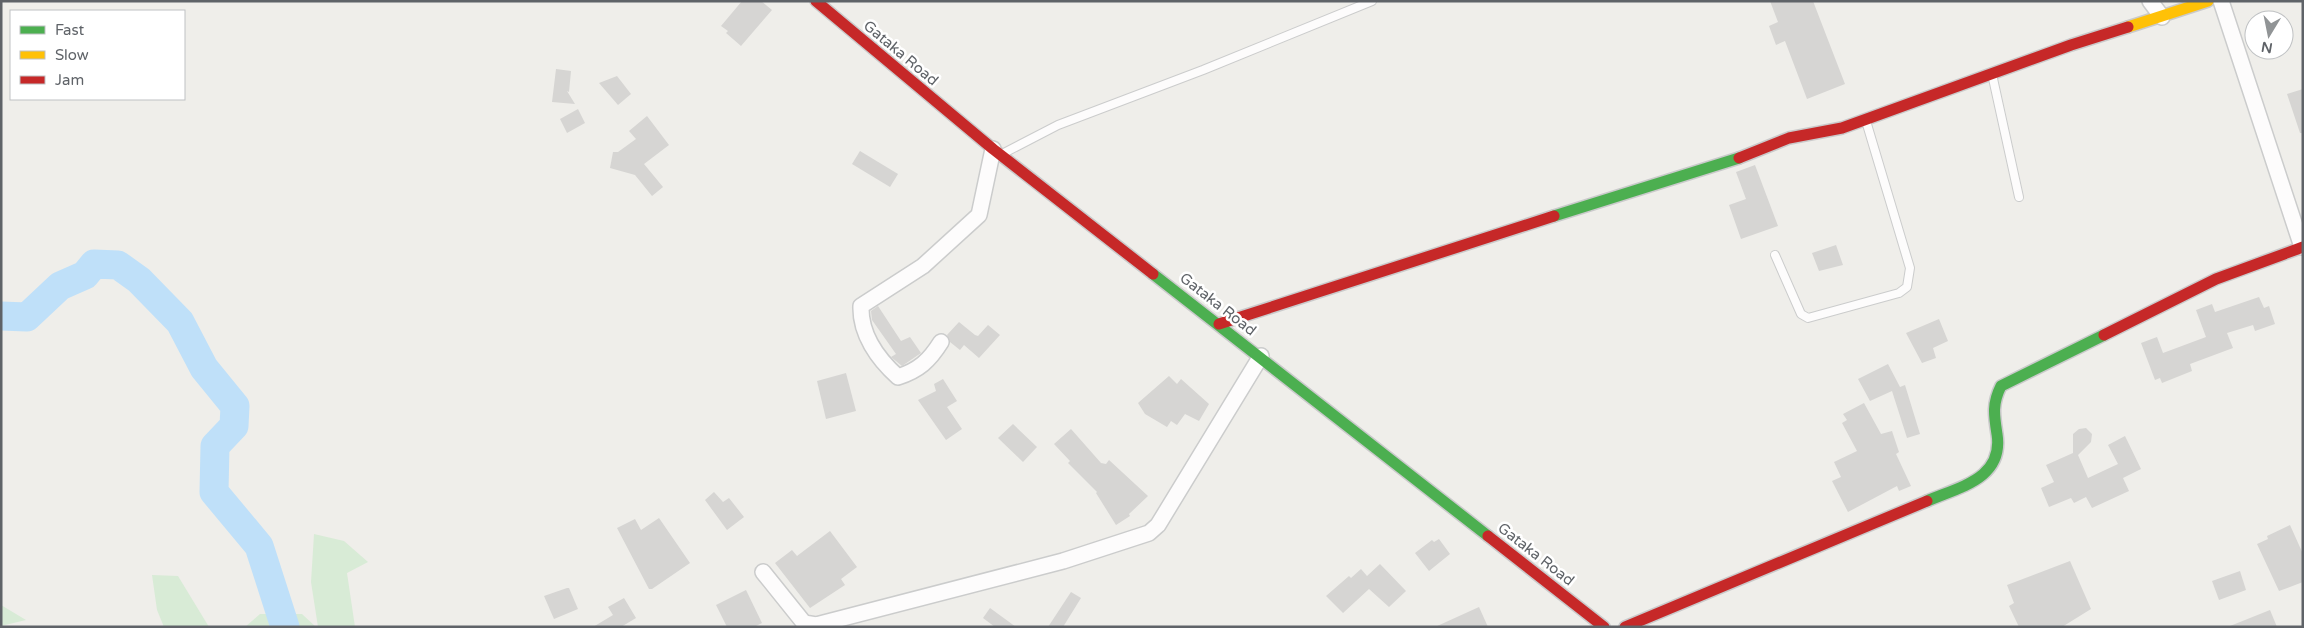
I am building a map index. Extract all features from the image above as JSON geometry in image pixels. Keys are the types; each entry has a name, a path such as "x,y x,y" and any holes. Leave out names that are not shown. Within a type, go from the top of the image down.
{"street":[{"name":"Gataka Road","path":"816,1 997,152 1261,356 1604,627"},
{"path":"2150,1 2162,17"},
{"path":"1219,324 1329,287 1733,160 1789,138 1842,128 1991,72 2208,1"},
{"path":"1626,627 1984,476 1994,463 1998,448 1992,410 1994,399 2000,386 2216,278 2302,247 2221,1"},
{"path":"941,342 928,361 914,372 898,377 885,365 863,330 860,320 861,306 923,266 979,215 997,152"},
{"path":"763,572 804,623 816,625 1063,561 1149,533 1158,525 1261,356"}],"lane":[{"path":"997,152 1058,125 1203,70 1372,1"},
{"path":"1991,72 2019,197"},
{"path":"1774,255 1800,314 1808,318 1899,293 1907,287 1910,268 1865,119"}],"green space":[{"path":"314,534 344,541 368,562 347,573 355,627 318,627 311,582"},
{"path":"152,575 178,576 209,627 164,627 157,610"},
{"path":"1,605 26,620 1,626"},
{"path":"260,614 302,614 316,627 245,627"}],"building":[{"path":"742,1 761,1 772,10 741,46 721,26"},
{"path":"1770,1 1813,1 1845,84 1807,99 1785,41 1776,45 1769,26 1778,22"},
{"path":"556,69 571,71 569,92 567,91 575,104 552,102"},
{"path":"617,76 631,94 618,105 599,83"},
{"path":"2303,89 2303,133 2300,133 2287,94"},
{"path":"578,109 585,123 567,133 560,119"},
{"path":"647,116 669,145 644,164 663,187 652,196 635,175 610,168 613,152 618,152 636,139 629,131"},
{"path":"860,151 898,174 890,187 852,164"},
{"path":"1755,165 1778,226 1741,239 1729,205 1746,199 1736,172"},
{"path":"1836,245 1843,265 1819,271 1812,253"},
{"path":"2259,297 2264,308 2269,306 2275,324 2255,331 2253,325 2227,333 2233,348 2190,364 2192,371 2162,383 2160,378 2155,380 2141,343 2157,337 2163,353 2206,337 2196,310 2212,304 2215,312"},
{"path":"878,306 901,341 910,337 921,353 902,366 891,357 896,354 872,320 871,311"},
{"path":"1939,319 1948,341 1933,348 1936,358 1922,363 1906,333"},
{"path":"959,322 978,336 988,325 1000,335 979,358 964,345 960,350 950,342 947,335"},
{"path":"1888,364 1900,387 1905,385 1920,434 1907,438 1892,391 1870,401 1858,379"},
{"path":"846,373 856,411 826,419 817,381"},
{"path":"1169,376 1177,384 1181,379 1209,404 1199,421 1185,414 1177,425 1171,421 1167,427 1145,414 1138,403"},
{"path":"943,379 957,401 947,407 962,429 946,440 918,400 936,391 934,384"},
{"path":"1864,403 1881,434 1892,431 1899,452 1896,454 1911,486 1899,491 1897,486 1848,512 1832,481 1841,477 1834,462 1857,451 1842,423 1847,420 1843,414"},
{"path":"1013,424 1037,447 1023,462 998,438"},
{"path":"2086,428 2092,434 2091,442 2078,455 2088,478 2118,464 2108,445 2125,436 2141,469 2123,478 2129,491 2092,508 2086,497 2074,503 2071,498 2049,507 2041,488 2054,482 2046,465 2073,453 2073,434 2079,429"},
{"path":"1071,429 1101,463 1106,464 1109,460 1148,496 1129,514 1130,516 1116,525 1097,492 1068,463 1070,461 1054,444"},
{"path":"714,492 723,502 729,498 744,517 727,530 705,500"},
{"path":"659,518 690,563 652,589 649,589 617,528 635,519 641,530"},
{"path":"2290,525 2303,554 2303,582 2279,591 2257,544 2268,539 2267,536"},
{"path":"830,531 857,567 841,579 845,585 810,608 775,563 792,550 797,556"},
{"path":"1439,539 1450,554 1429,571 1415,553 1432,540 1434,542"},
{"path":"2070,561 2091,609 2062,627 2019,627 2009,606 2014,603 2007,585"},
{"path":"1380,564 1406,591 1389,607 1369,589 1343,613 1326,596 1349,576 1351,578 1361,569 1367,576"},
{"path":"2240,571 2246,590 2219,600 2212,581"},
{"path":"569,588 578,609 554,619 544,596"},
{"path":"746,590 762,623 754,627 727,627 716,605"},
{"path":"1071,592 1081,598 1063,627 1048,627"},
{"path":"624,598 636,618 621,627 593,627 613,615 608,607"},
{"path":"1479,607 1488,627 1435,627"},
{"path":"990,608 1016,627 995,627 983,618"},
{"path":"2270,610 2277,627 2230,627 2230,626"}],"waterway":[{"path":"1,316 27,317 60,286 85,275 94,264 118,265 139,280 180,322 204,368 235,406 234,426 215,446 214,492 259,546 285,627"}],"traffic: fast":[{"path":"1554,216 1739,158"},
{"path":"1153,274 1488,536"},
{"path":"1927,501 1965,486 1977,479 1994,461 1997,449 1995,404 2001,386 2104,335"}],"traffic: slow":[{"path":"2128,27 2208,1"}],"traffic: jam":[{"path":"816,1 993,149 1153,274"},
{"path":"1739,158 1789,138 1842,128 2071,45 2128,27"},
{"path":"1219,324 1554,216"},
{"path":"2104,335 2216,279 2303,247"},
{"path":"1625,627 1927,501"},
{"path":"1488,536 1604,627"}]}
